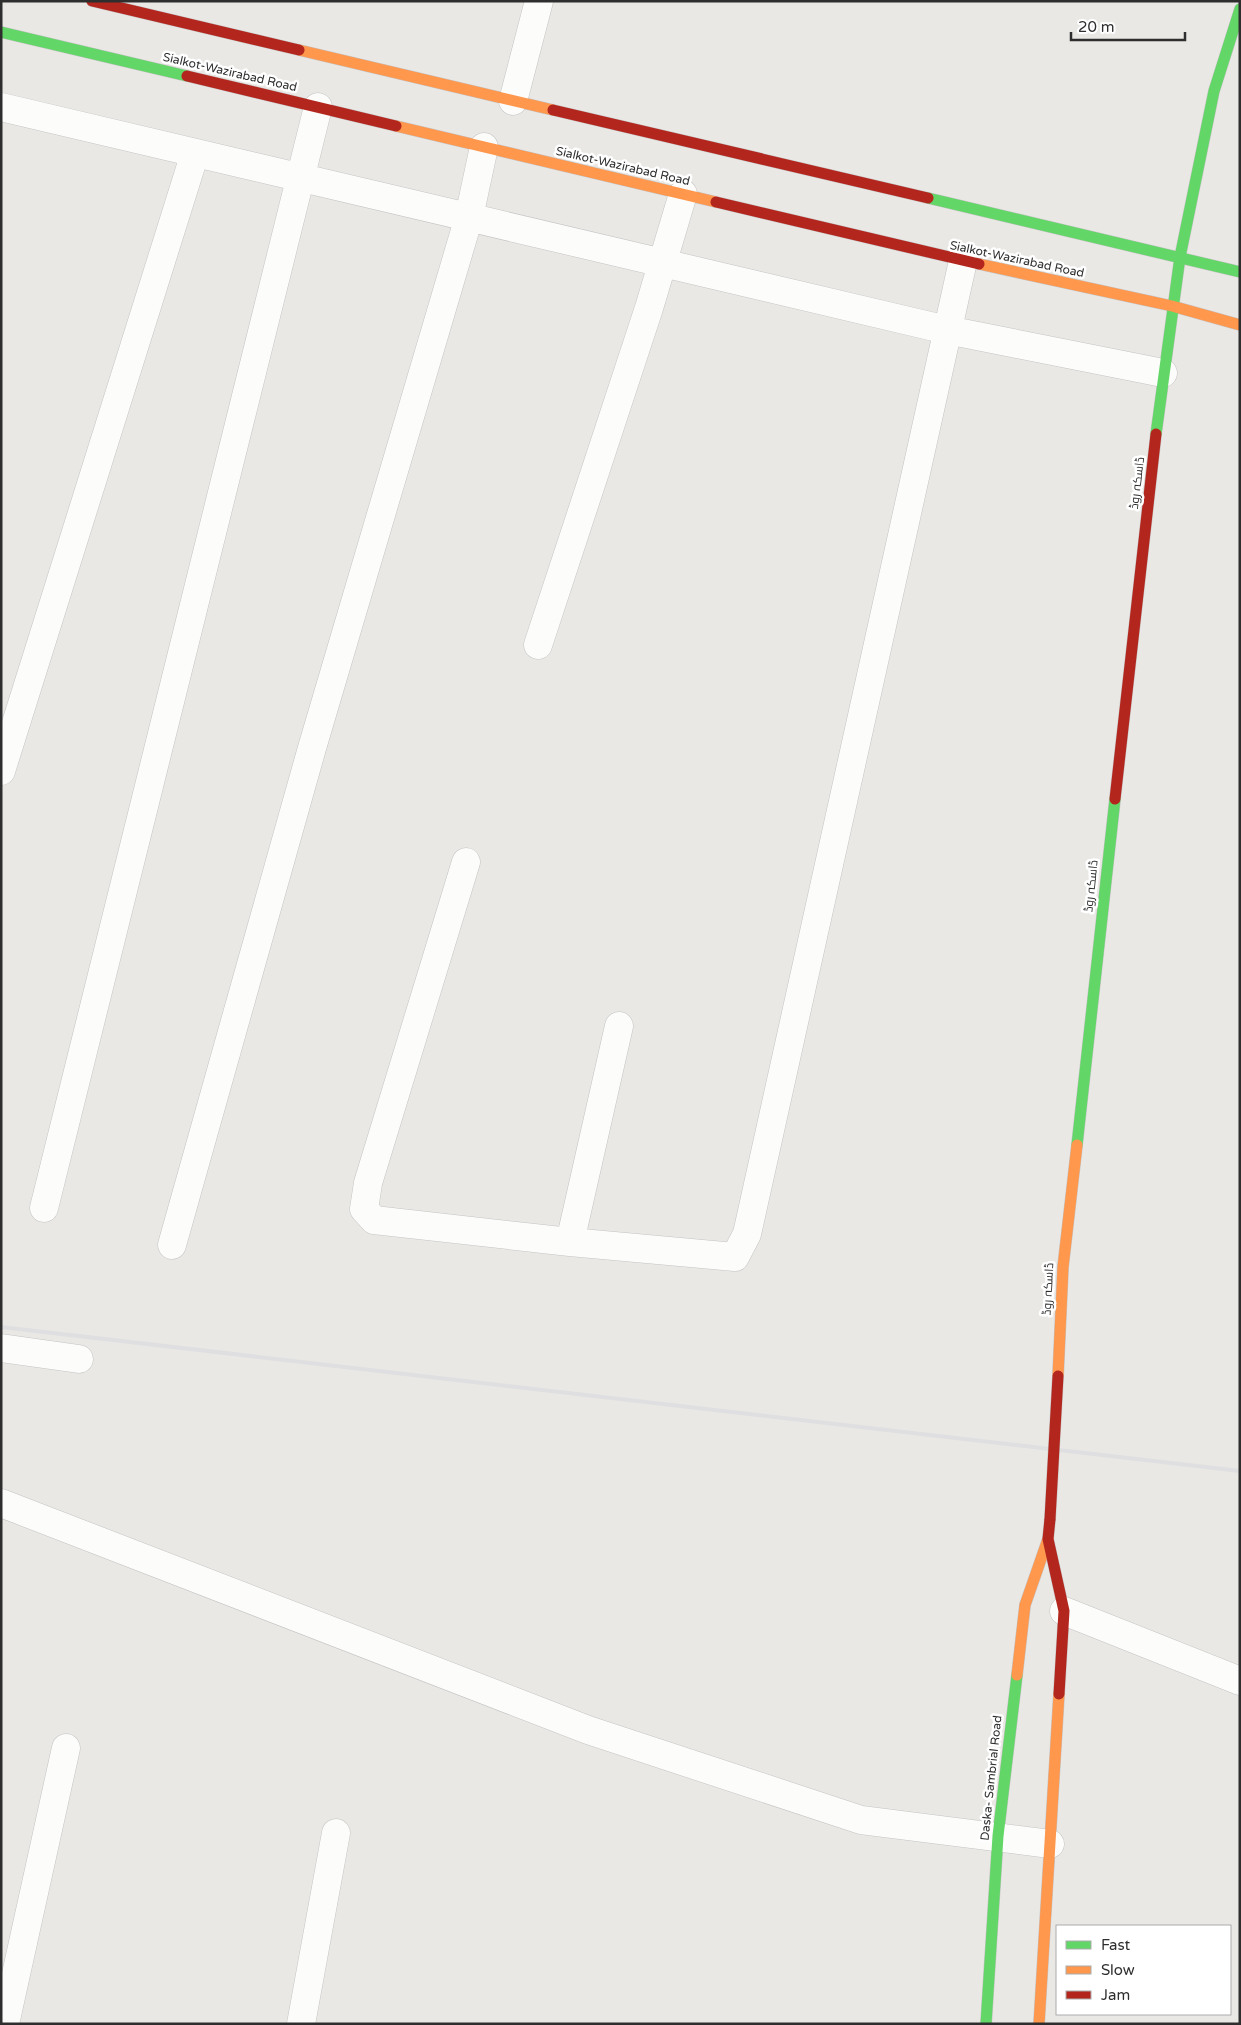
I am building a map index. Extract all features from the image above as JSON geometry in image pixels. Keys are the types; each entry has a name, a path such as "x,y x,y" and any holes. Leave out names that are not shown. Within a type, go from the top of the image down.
{"main road":[{"path":"92,1 1240,272"},
{"name":"ڈاسکہ روڈ","path":"1050,1519 1063,1267 1163,374 1180,257 1214,91 1240,9"},
{"name":"Sialkot-Wazirabad Road","path":"1,32 963,261 1172,306 1240,325"},
{"name":"Daska- Sambrial Road","path":"986,2024 998,1836 1025,1605 1048,1539 1050,1519"},
{"name":"Daska- Sambrial Road","path":"1039,2024 1064,1611 1048,1539"}],"street":[{"path":"513,101 539,1"},
{"path":"44,1208 318,107"},
{"path":"1,108 948,330 1163,374"},
{"path":"172,1245 309,757 469,217 484,147"},
{"path":"1,771 195,153"},
{"path":"538,645 663,263 682,194"},
{"path":"466,862 368,1183 364,1209 374,1220 570,1242 735,1257 747,1234 963,261"},
{"path":"570,1242 619,1026"},
{"path":"1,1348 79,1358"},
{"path":"1,1503 588,1730 861,1820 1050,1844"},
{"path":"1064,1611 1240,1681"},
{"path":"5,2024 66,1748"},
{"path":"301,2024 336,1833"}],"railway":[{"path":"1,1327 1240,1471"}],"traffic: fast":[{"path":"1180,257 1214,91 1240,9"},
{"path":"1,32 187,76"},
{"path":"928,198 1240,272"},
{"path":"1156,434 1180,257"},
{"path":"1077,1145 1115,799"},
{"path":"986,2024 998,1836 1017,1675"}],"traffic: slow":[{"path":"299,50 553,110"},
{"path":"396,126 716,202"},
{"path":"979,264 1172,306 1240,325"},
{"path":"1058,1376 1063,1267 1077,1145"},
{"path":"1017,1675 1025,1605 1048,1539"},
{"path":"1039,2024 1059,1694"}],"traffic: jam":[{"path":"92,1 299,50"},
{"path":"187,76 396,126"},
{"path":"553,110 928,198"},
{"path":"716,202 979,264"},
{"path":"1115,799 1156,434"},
{"path":"1050,1519 1058,1376"},
{"path":"1050,1519 1048,1539 1064,1611 1059,1694"}]}
